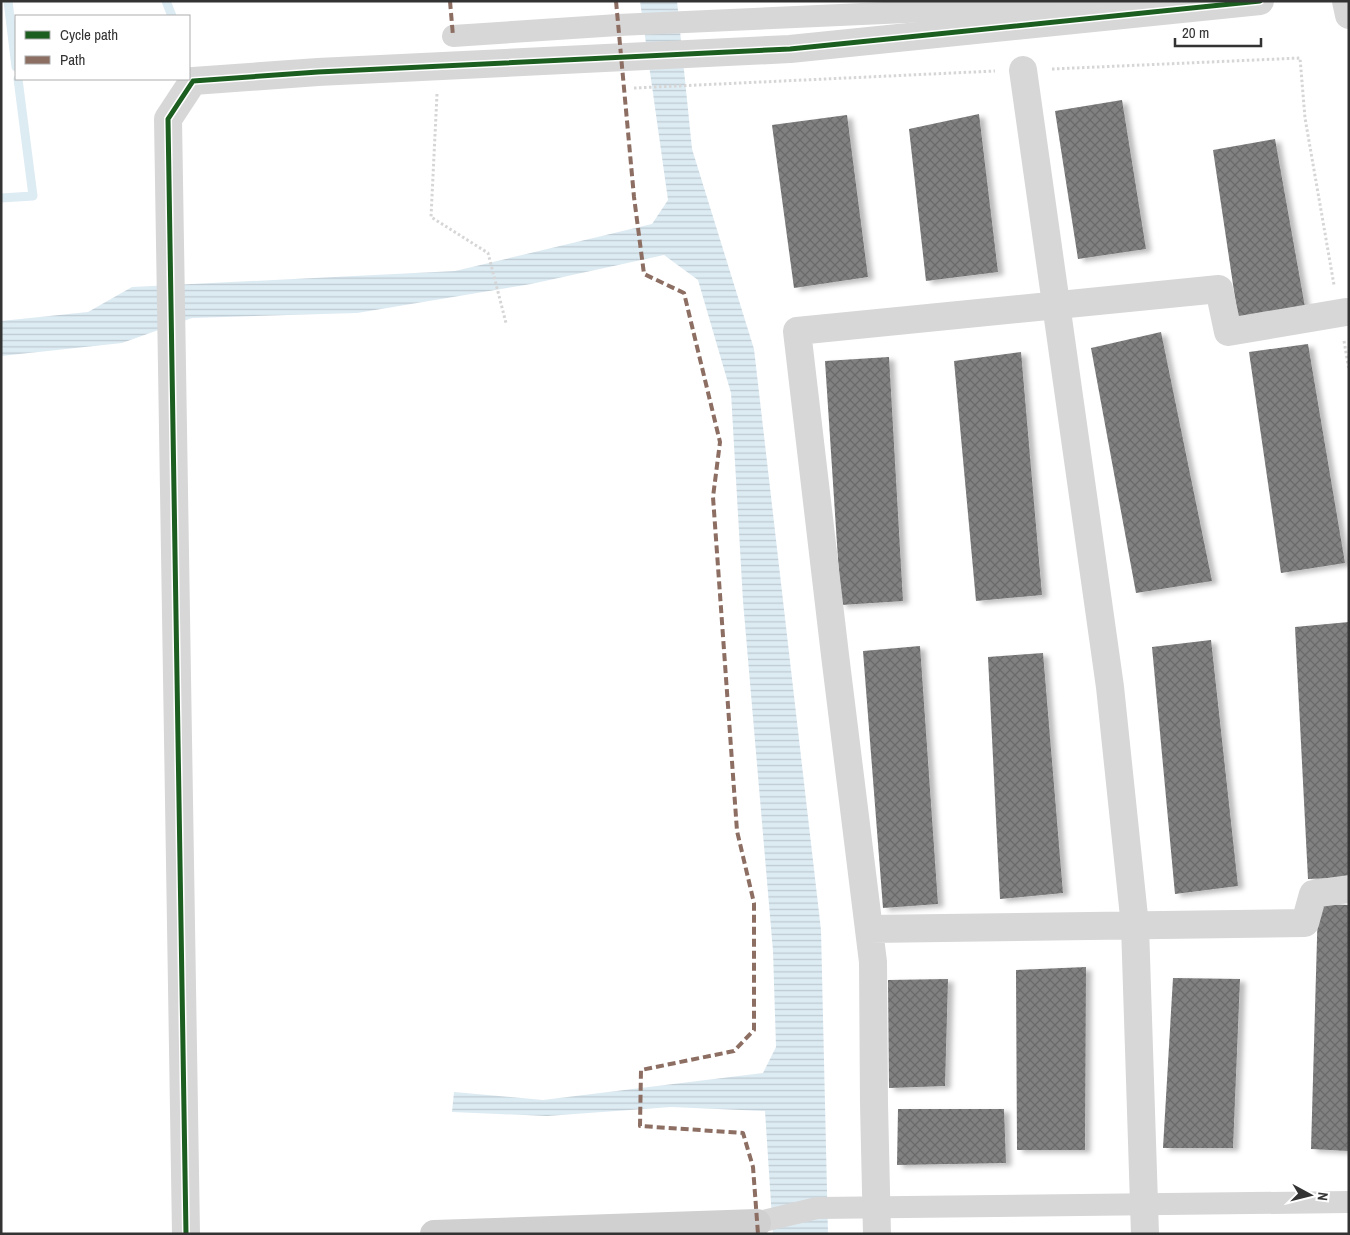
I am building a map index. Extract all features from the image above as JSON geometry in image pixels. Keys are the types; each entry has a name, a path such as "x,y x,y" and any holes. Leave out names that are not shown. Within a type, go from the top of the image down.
{"main road":[{"path":"434,1234 758,1222"}],"street":[{"path":"454,36 628,24 1153,1"},
{"path":"186,1234 168,119 192,81 445,65 790,49 1260,1"},
{"path":"1346,1 1349,15"},
{"path":"1024,70 1110,687 1135,926 1145,1234"},
{"path":"876,1221 873,962 796,331 1219,289 1228,332 1342,312"},
{"path":"869,929 1305,924 1313,894 1349,889"},
{"path":"712,1234 817,1208 876,1221 1144,1204 1349,1202"}],"path":[{"path":"634,88 1300,58 1305,118 1342,312 1349,370"},
{"path":"445,65 436,96 431,218 488,253 506,322"},
{"path":"436,96 446,96"}],"shaded area":[{"path":"640,1 677,1 692,149 754,349 821,930 828,1234 773,1234 765,1111 671,1107 547,1116 452,1112 454,1092 543,1100 763,1073 776,1047 773,951 743,601 731,393 698,280 664,255 531,284 357,313 192,318 122,343 1,356 1,321 88,312 132,287 455,271 652,224 668,200"}],"building":[{"path":"1122,100 1146,249 1078,259 1055,111"},
{"path":"979,114 998,272 926,281 909,129"},
{"path":"847,115 868,277 794,288 772,125"},
{"path":"1275,139 1305,307 1238,318 1213,150"},
{"path":"1161,332 1212,581 1136,593 1091,348"},
{"path":"1308,344 1345,563 1281,573 1249,352"},
{"path":"1021,352 1042,595 976,601 954,361"},
{"path":"889,357 903,601 841,605 825,361"},
{"path":"1349,622 1349,877 1308,879 1295,627"},
{"path":"1211,640 1238,886 1175,894 1152,647"},
{"path":"920,646 938,904 883,908 863,651"},
{"path":"1043,653 1063,893 1000,899 988,657"},
{"path":"1318,904 1349,905 1349,1151 1311,1149"},
{"path":"1086,967 1085,1150 1017,1150 1016,970"},
{"path":"1173,978 1240,979 1233,1148 1163,1148"},
{"path":"948,979 945,1086 889,1088 888,980"},
{"path":"898,1109 1004,1109 1006,1163 897,1165"}],"waterway":[{"path":"8,1 15,59"},
{"path":"166,1 172,15"},
{"path":"1,198 33,196 18,80"}],"marked path":[{"path":"450,1 453,36"},
{"path":"616,1 634,197 644,274 684,293 720,442 713,497 737,831 754,903 754,1030 734,1051 641,1070 640,1126 743,1133 753,1167 758,1234"}],"cycle path":[{"path":"186,1234 168,119 193,81 318,72 790,49 1260,1"}]}
